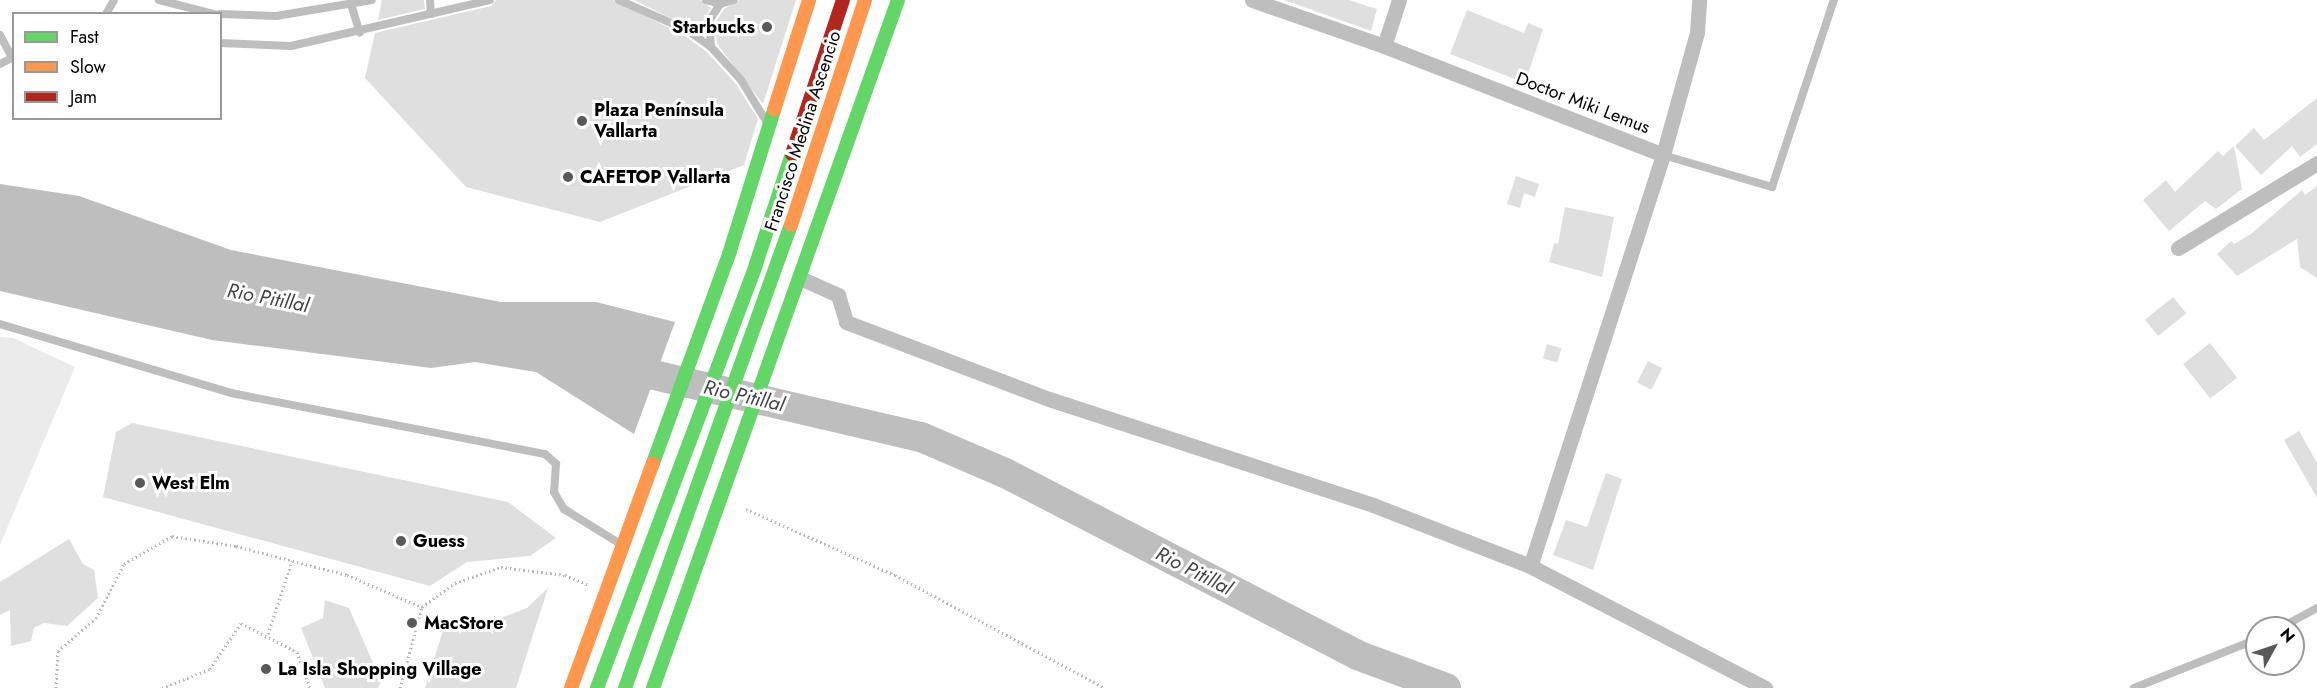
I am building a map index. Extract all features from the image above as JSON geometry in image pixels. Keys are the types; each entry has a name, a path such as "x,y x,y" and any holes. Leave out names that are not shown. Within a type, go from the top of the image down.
{"main road":[{"path":"571,688 729,254 809,0"},
{"name":"Francisco Medina Ascencio","path":"597,688 651,536 756,264 843,0"},
{"name":"Francisco Medina Ascencio","path":"625,688 672,550 775,274 866,0"},
{"path":"653,688 898,0"}],"street":[{"name":"Doctor Miki Lemus","path":"1252,0 1384,46 1663,155 1530,566"},
{"path":"1384,46 1399,0"},
{"path":"1663,155 1697,32 1699,0"},
{"path":"2178,248 2317,163"},
{"path":"799,281 838,295 846,322 1049,399 1373,505 1530,566 1765,688"}],"lane":[{"path":"159,0 206,12"},
{"path":"222,14 276,16 372,0"},
{"path":"430,0 431,14"},
{"path":"222,43 291,46 360,33 490,0"},
{"path":"619,0 687,30 711,47 741,80 770,129"},
{"path":"706,0 720,4 733,0"},
{"path":"1663,155 1772,187 1834,0"},
{"path":"351,4 360,33"},
{"path":"711,47 709,21 720,4"},
{"path":"0,35 12,55"},
{"path":"0,324 231,393 545,454 556,464 554,492 564,509 624,546"},
{"path":"2302,616 2317,608"},
{"path":"2133,688 2245,644"}],"path":[{"path":"746,508 895,575 1105,688"},
{"path":"56,688 58,651 96,618 124,564 172,536 236,546 347,575 422,607"},
{"path":"268,634 292,561"},
{"path":"400,688 422,607 467,577 501,567 565,575 606,593"},
{"path":"162,688 210,669 241,624 268,634 297,652 310,688"},
{"path":"173,683 176,688"}],"shaded area":[{"path":"0,337 13,338 75,367 0,545"}],"water":[{"path":"0,184 79,196 231,250 501,302 596,302 675,322 634,434 536,372 475,362 431,368 212,340 0,291"}],"building":[{"path":"382,0 424,0 425,9 378,20"},
{"name":"Plaza Península Vallarta","path":"496,0 613,0 684,35 707,52 736,84 758,119 744,165 600,222 466,187 365,78 375,33 491,6"},
{"path":"634,0 700,0 711,8 703,21 704,35"},
{"path":"739,0 796,0 763,104 717,44 715,23 724,9"},
{"path":"1284,0 1349,0 1377,9 1371,31"},
{"path":"1467,10 1524,33 1528,23 1543,29 1525,83 1450,54"},
{"path":"2317,98 2317,144 2300,157 2292,146 2261,175 2235,146 2254,128 2264,140"},
{"path":"2234,146 2242,189 2216,209 2205,201 2169,231 2143,200 2166,180 2175,192 2218,151 2223,156"},
{"path":"1516,176 1539,184 1535,197 1524,193 1520,208 1507,204"},
{"path":"2317,186 2317,278 2300,267 2297,239 2237,276 2217,254 2231,241 2234,244 2251,234 2302,190 2305,195"},
{"path":"1565,207 1614,217 1602,277 1549,262 1554,243 1558,244"},
{"path":"2173,297 2186,313 2158,336 2145,320"},
{"path":"2210,343 2237,378 2210,399 2183,364"},
{"path":"1547,344 1561,348 1557,363 1543,358"},
{"path":"1648,361 1662,368 1651,390 1637,382"},
{"path":"132,423 508,502 556,538 530,556 467,562 430,586 103,497 116,432"},
{"path":"2299,431 2317,463 2317,498 2284,440"},
{"path":"1606,473 1622,479 1593,570 1553,555 1566,520 1587,527"},
{"path":"69,539 83,564 94,570 98,598 67,626 44,623 34,628 31,641 11,646 10,610 0,615 0,582"},
{"path":"548,588 516,688 425,688 446,621 477,627 527,608"},
{"path":"325,600 349,608 381,681 378,688 325,688 301,628 323,618"}],"waterway":[{"name":"Rio Pitillal","path":"615,366 921,437 1005,473 1357,655 1446,688"}],"traffic: fast":[{"path":"653,688 898,0"},
{"path":"653,463 729,254 774,110"},
{"path":"597,688 756,264 792,154"},
{"path":"625,688 791,225"}],"traffic: slow":[{"path":"774,110 809,0"},
{"path":"791,225 865,0"},
{"path":"571,688 653,463"}],"traffic: jam":[{"path":"792,154 843,0"}],"place":[{"name":"Starbucks","path":"767,27"},
{"name":"Plaza Península Vallarta","path":"582,121"},
{"name":"CAFETOP Vallarta","path":"568,177"},
{"name":"West Elm","path":"140,483"},
{"name":"Guess","path":"401,541"},
{"name":"MacStore","path":"412,623"},
{"name":"La Isla Shopping Village","path":"266,669"}]}
